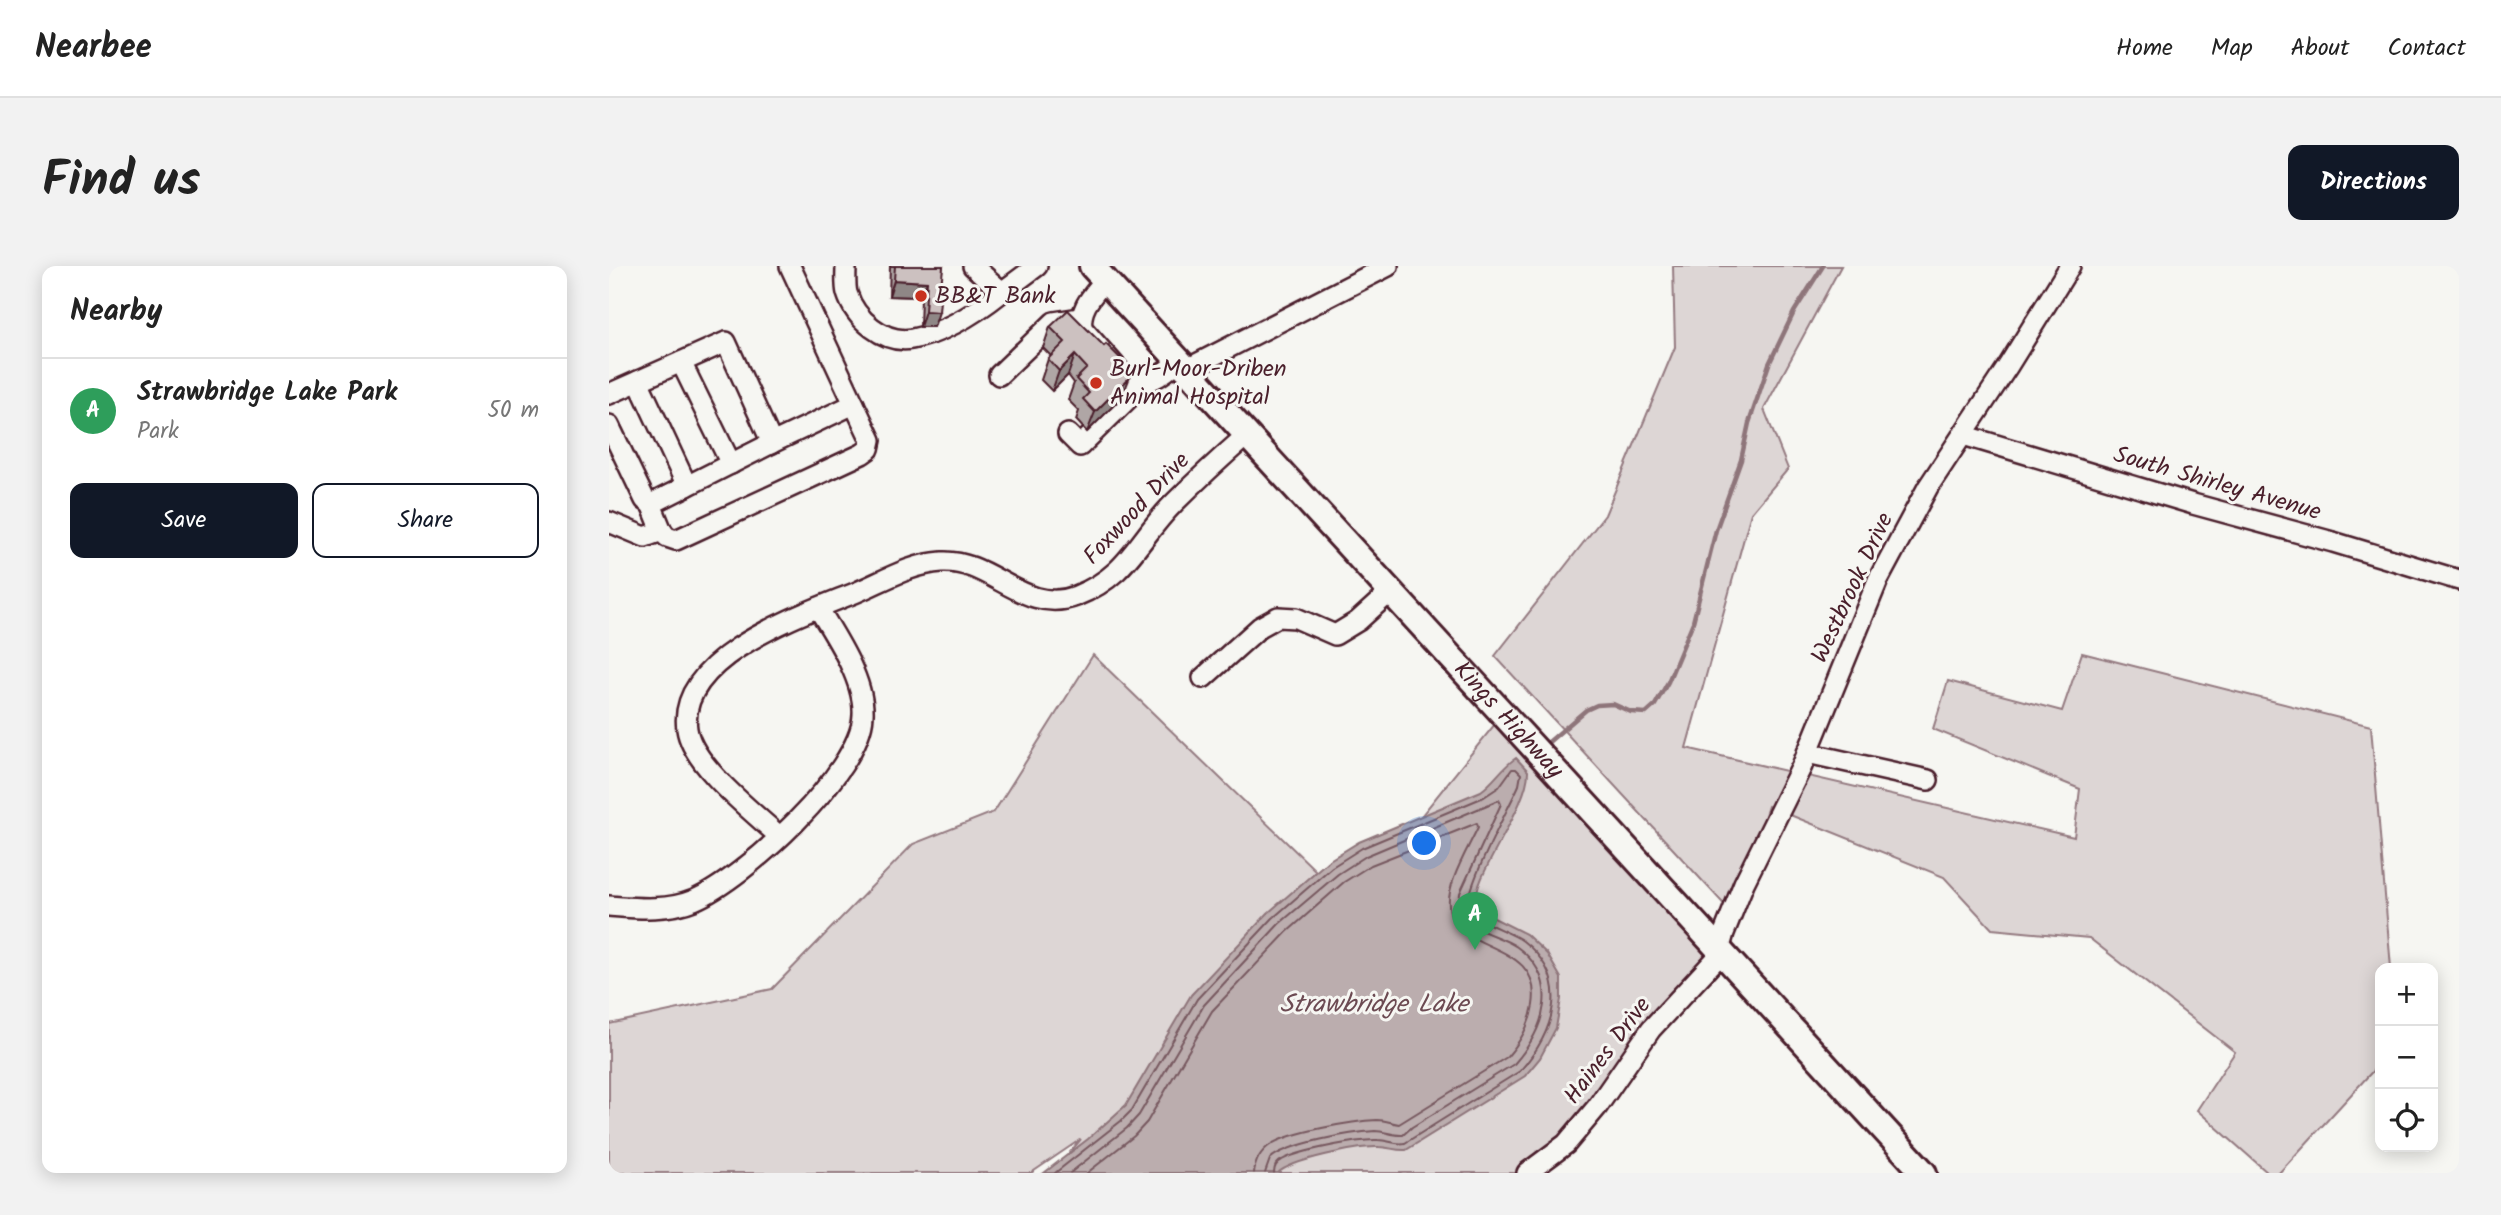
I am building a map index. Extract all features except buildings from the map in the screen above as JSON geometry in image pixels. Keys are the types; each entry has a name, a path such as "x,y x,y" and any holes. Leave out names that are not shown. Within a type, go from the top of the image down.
{"main road":[{"name":"Kings Highway","path":"1099,273 1924,1173"}],"street":[{"path":"609,425 645,500 651,504 662,531 667,537 676,540 869,449 871,440 790,266"},
{"path":"846,266 847,292 867,324 887,336 910,340 930,334 982,308 1037,266"},
{"path":"973,266 1002,292"},
{"path":"1099,273 1080,318 1082,328 1126,378 1135,383 1146,382 1183,365 1388,266"},
{"name":"Westbrook Drive","path":"1720,950 1744,883 1807,753 1878,580 1920,500 2070,266"},
{"path":"999,375 1054,322 1080,318"},
{"path":"609,394 726,342 772,443"},
{"path":"681,362 731,464"},
{"path":"638,381 687,486"},
{"path":"1068,434 1080,446 1130,397 1135,383"},
{"path":"651,504 854,404"},
{"name":"Foxwood Drive","path":"779,836 724,785 698,753 687,729 693,694 708,672 730,653 818,608 909,569 943,562 978,570 1041,600 1059,601 1074,597 1104,583 1116,572 1172,505 1247,435"},
{"name":"South Shirley Avenue","path":"1963,435 2459,580"},
{"path":"609,522 645,537 662,531"},
{"path":"1203,678 1260,627 1278,617 1296,618 1335,635 1359,621 1391,591"},
{"path":"609,906 658,909 691,901 725,883 779,836 842,769 859,736 863,701 859,687 818,608"},
{"path":"1807,753 1928,780"},
{"name":"Haines Drive","path":"1527,1173 1574,1135 1611,1087 1637,1047 1717,958 1720,950"}],"shaded area":[{"path":"1673,266 1841,266 1764,409 1788,469 1751,513 1686,748 2074,837 2080,789 1933,729 1948,681 2062,711 2082,653 2371,726 2391,963 2375,963 2375,1068 2279,1173 2268,1173 2197,1110 2235,1052 2089,938 1992,929 1944,877 1768,806 1733,914 1495,656 1605,515 1675,347"},
{"path":"1093,655 1316,871 1191,995 1398,845 1503,714 1717,958 1611,1087 1526,1173 1053,1173 1081,1139 1031,1173 609,1173 609,1024 772,989 913,844 994,812"}],"water":[{"name":"Strawbridge Lake","path":"1516,758 1528,771 1526,786 1481,880 1476,896 1476,909 1526,934 1547,954 1561,978 1556,1028 1540,1058 1525,1076 1406,1150 1369,1147 1342,1151 1296,1163 1278,1173 1044,1173 1126,1105 1191,995 1268,913 1328,861 1359,842 1481,791"}],"waterway":[{"path":"1544,746 1586,710 1597,705 1613,704 1631,712 1646,713 1655,705 1668,682 1693,622 1716,530 1741,460 1749,423 1769,364 1794,312 1823,266"}],"place":[{"name":"BB&T Bank","path":"921,296"},
{"name":"Burl-Moor-Driben Animal Hospital","path":"1096,383"},
{"name":"Strawbridge Lake Park","path":"1475,950"}]}
